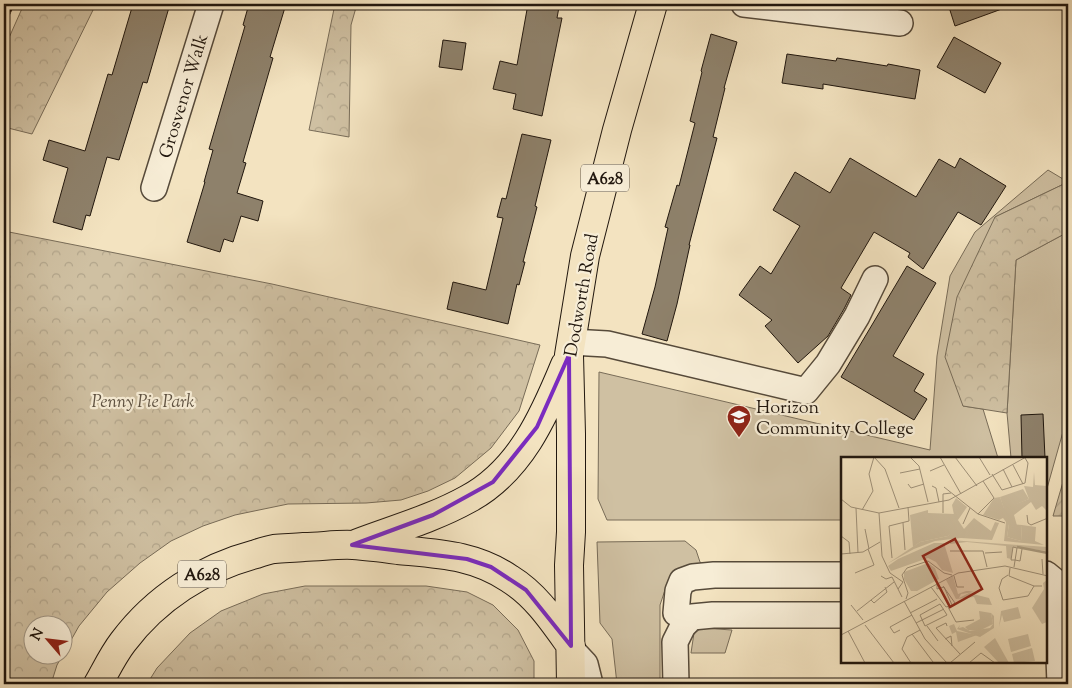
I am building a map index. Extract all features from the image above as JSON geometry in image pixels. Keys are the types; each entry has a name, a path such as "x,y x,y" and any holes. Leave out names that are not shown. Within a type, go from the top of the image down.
{"highway":[{"name":"Dodworth Road","path":"571,684 570,348 585,256 616,130 653,4"},
{"name":"A628","path":"352,545 433,515 470,498 493,482 518,455 537,427 550,402 570,348"},
{"name":"A628","path":"98,684 122,643 156,606 197,576 220,565 274,549 352,545 467,559 491,567 526,590 548,614 570,647"}],"street":[{"name":"Grosvenor Walk","path":"154,188 211,4"},
{"path":"744,4 900,24"},
{"path":"570,348 608,344 806,391 828,364 857,316 875,279"},
{"path":"676,684 676,613 678,591 682,581 694,577 714,575 841,575"},
{"path":"1047,575 1057,583 1059,600 1052,625"},
{"path":"676,613 682,605 692,601 841,600"},
{"path":"1047,603 1052,608 1052,625 1060,684"},
{"path":"675,642 682,626 692,617 713,615 841,615"},
{"path":"570,647 585,664 590,684"}],"highlighted area":[{"path":"569,355 571,646 526,590 491,567 467,559 352,545 433,515 493,482 537,427"}],"green space":[{"path":"24,4 96,4 32,134 4,127 4,49"},
{"path":"335,4 357,4 351,25 349,137 309,130"},
{"path":"1048,170 1068,182 995,217 963,406 983,409 998,457 841,457 841,520 607,520 598,499 599,372 930,450 937,356 950,276 975,232"},
{"path":"1068,182 1068,232 1016,260 1007,413 963,406 945,357 957,297 995,217"},
{"name":"Penny Pie Park","path":"4,231 272,284 540,345 519,411 491,448 455,478 428,491 401,500 366,503 288,504 235,515 203,526 171,541 140,563 107,592 79,626 72,638 72,616 22,616 22,666 57,666 51,684 4,684"},
{"path":"1068,232 1068,414 1047,488 1047,457 1011,457 1007,413 1016,260"},
{"path":"1068,465 1068,516 1053,516"},
{"path":"685,541 696,550 700,562 707,568 681,572 666,587 660,605 660,684 617,684 612,639 600,623 597,542"},
{"path":"305,586 426,586 467,592 493,605 518,630 534,661 534,684 147,684 157,668 190,633 221,611 263,594"},
{"path":"702,628 732,630 725,653 691,653 694,633"}],"building":[{"path":"133,4 170,4 147,83 143,82 119,160 107,157 90,216 86,215 82,230 53,222 68,168 43,160 49,140 85,151 108,74 112,75"},
{"path":"249,4 286,4 270,57 273,58 243,162 246,163 237,193 263,201 258,221 241,216 233,242 224,239 220,252 187,242 205,182 213,150 209,149 245,26 243,25"},
{"path":"528,4 559,7 557,18 562,18 542,116 513,109 516,94 493,89 500,61 517,65"},
{"path":"948,4 1010,4 1010,6 955,26"},
{"path":"711,34 737,42 713,137 717,138 689,245 667,341 642,334 668,228 665,227 677,185 679,186 695,123 690,121"},
{"path":"954,37 1001,63 985,93 937,67"},
{"path":"443,40 466,43 462,70 439,67"},
{"path":"787,54 836,61 837,58 887,66 888,64 920,70 915,99 823,84 823,89 782,83"},
{"path":"522,134 551,140 523,262 525,262 519,285 517,284 508,324 447,309 453,282 486,290 503,218 497,217 502,198 506,199"},
{"path":"850,158 916,197 939,159 955,168 960,158 1006,186 981,225 958,212 923,269 908,257 910,253 874,232 841,288 851,295 844,309 828,336 798,363 765,326 772,320 739,295 760,266 771,274 800,226 773,210 795,172 830,193"},
{"path":"907,266 936,283 893,356 924,374 914,391 927,399 914,420 841,377"},
{"path":"1043,414 1045,457 1022,457 1021,415"}],"railway":[{"path":"4,21 12,4"}],"place":[{"name":"Horizon Community College","path":"739,438"}]}
